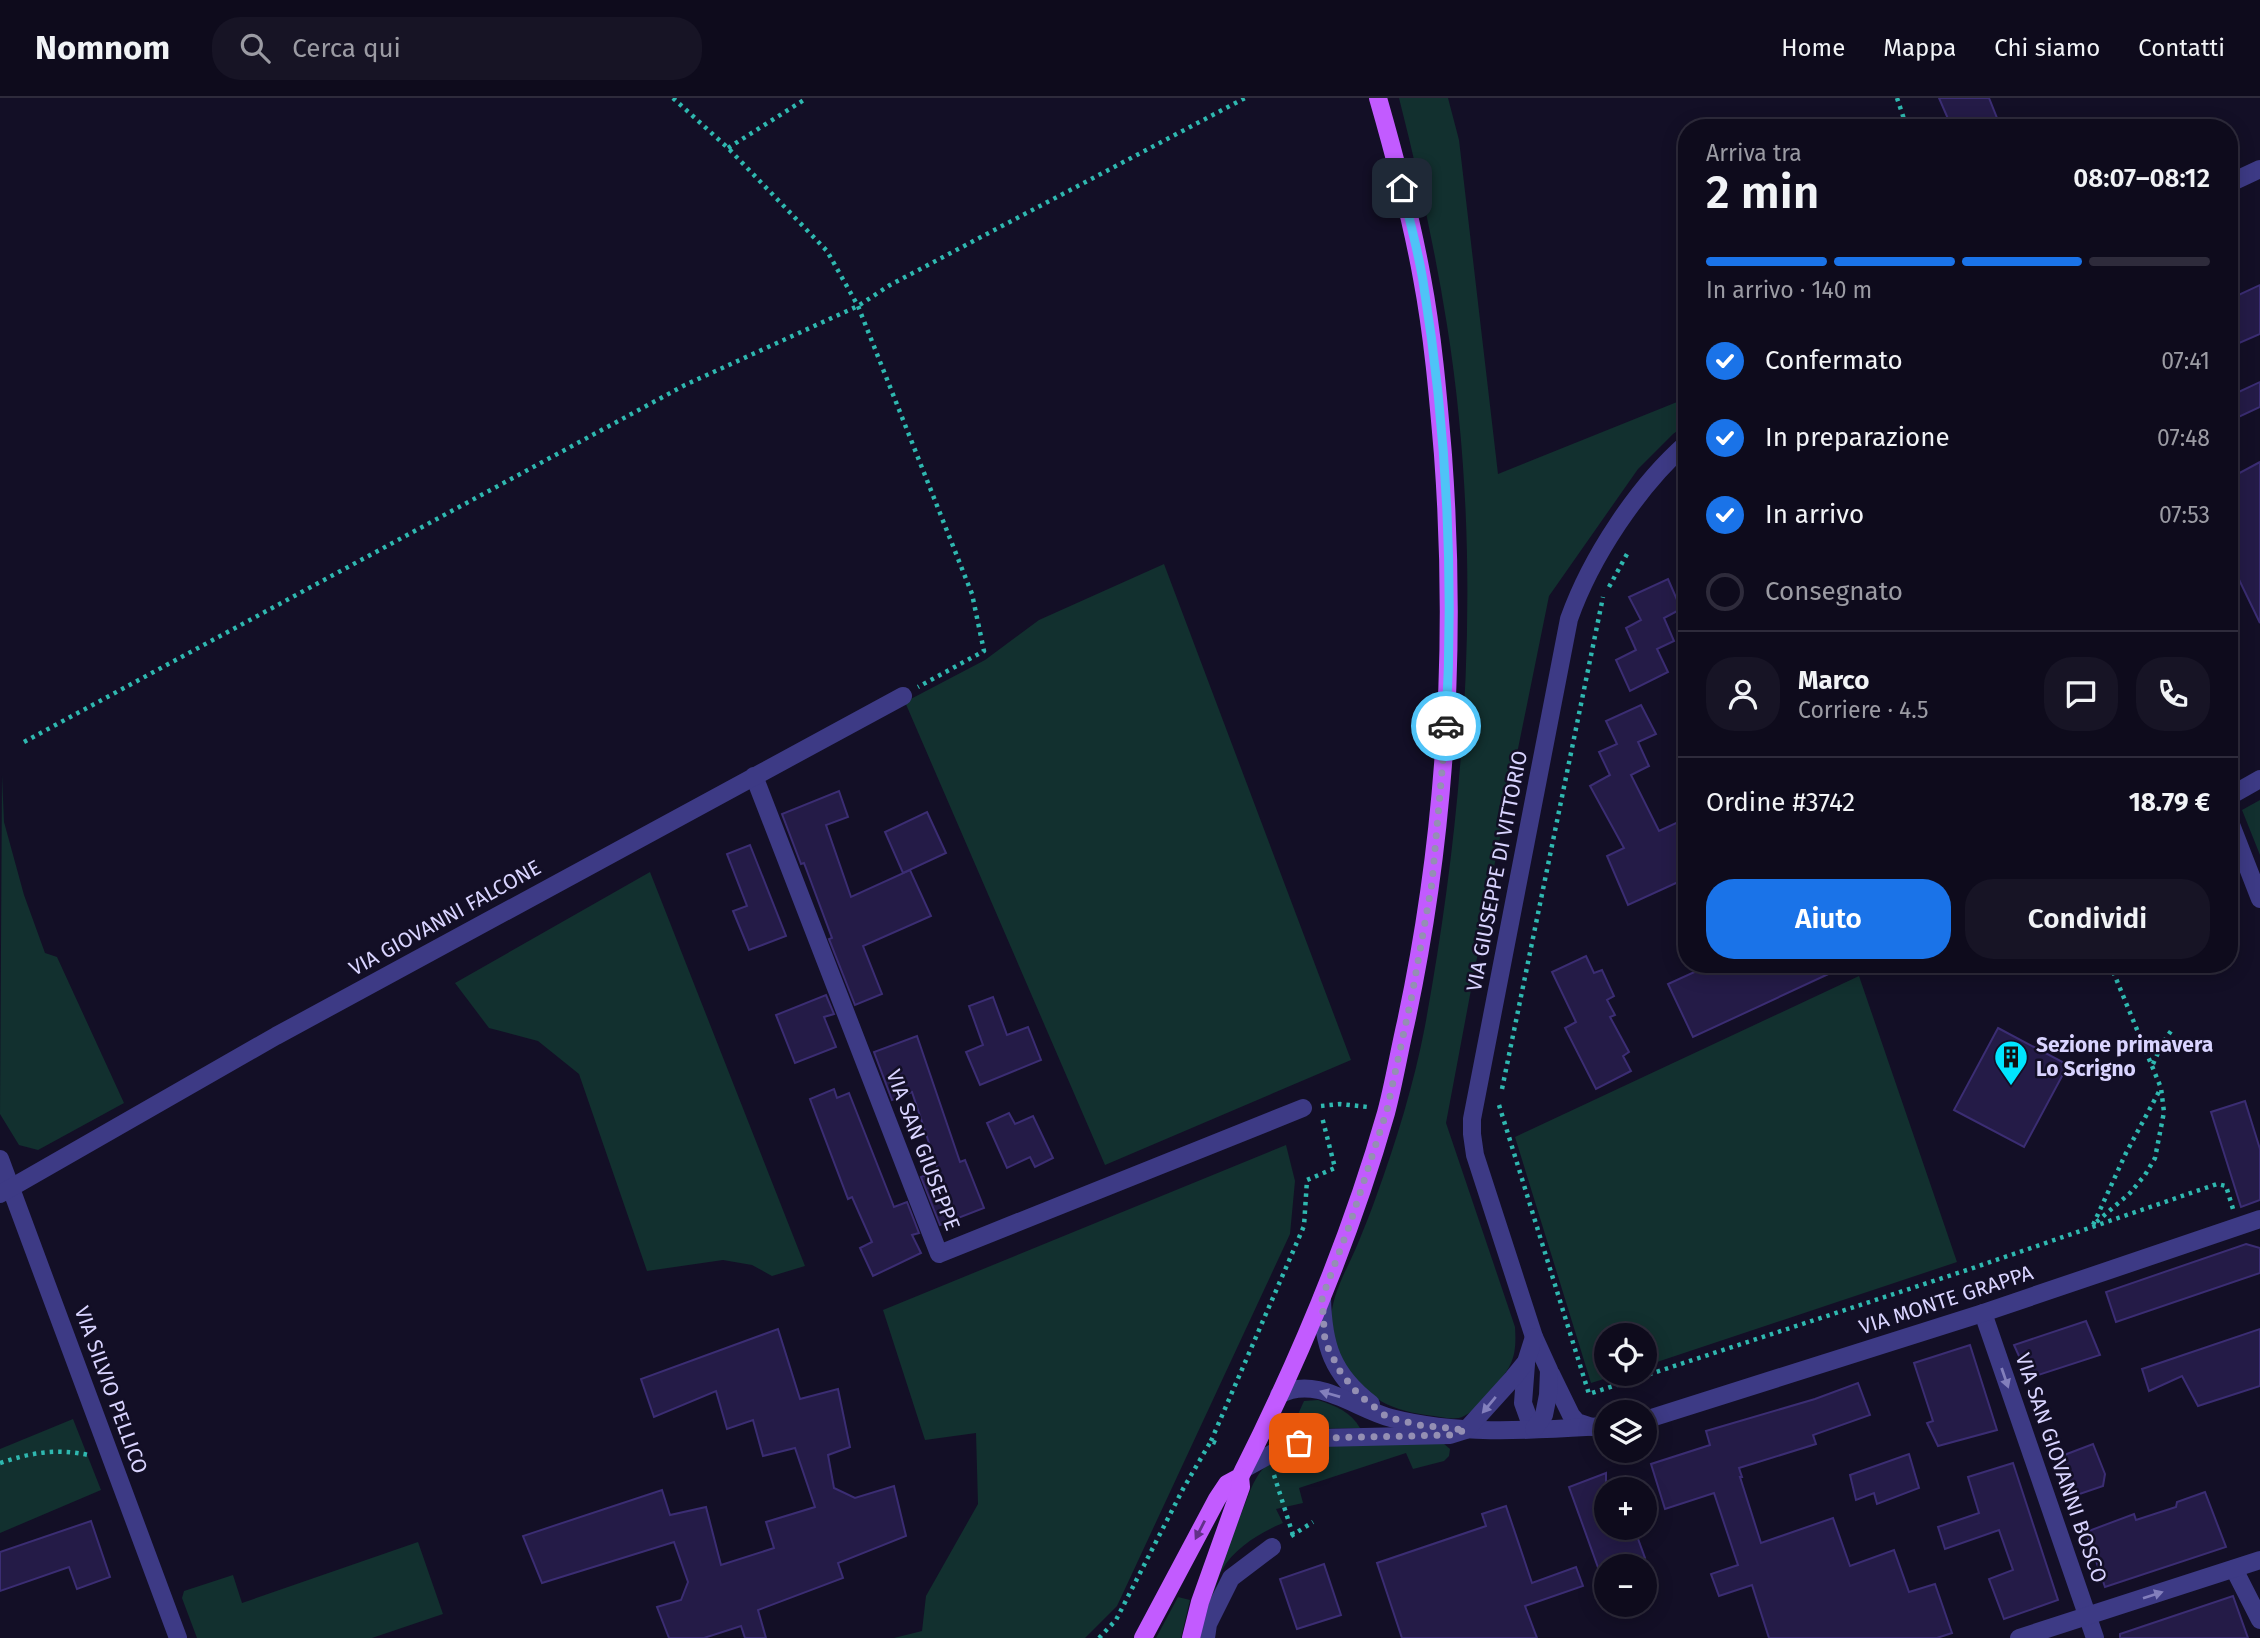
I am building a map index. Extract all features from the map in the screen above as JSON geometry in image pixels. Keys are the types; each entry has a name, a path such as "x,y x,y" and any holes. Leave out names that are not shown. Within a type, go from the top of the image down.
{"main road":[{"path":"1191,1638 1200,1602 1237,1500 1242,1473 1322,1298 1348,1232 1387,1110 1412,995 1432,883 1444,767 1450,657 1448,528 1438,396 1423,279 1397,165 1378,98"},
{"path":"1143,1638 1217,1499 1227,1484 1242,1473"}],"street":[{"path":"2238,179 2260,169"},
{"name":"VIA GIUSEPPE DI VITTORIO","path":"1594,1426 1577,1422 1572,1415 1534,1337 1475,1155 1472,1119 1569,619 1581,584 1638,496 1678,451"},
{"name":"VIA GIOVANNI FALCONE","path":"6,1191 276,1036 903,696"},
{"name":"VIA SAN GIUSEPPE","path":"754,776 939,1254 1310,1107"},
{"path":"2238,791 2260,779"},
{"path":"2238,843 2260,899"},
{"name":"VIA SILVIO PELLICO","path":"0,1159 6,1191 112,1460 178,1638"},
{"name":"VIA MONTE GRAPPA","path":"1657,1416 1983,1313 2260,1219"},
{"path":"1322,1298 1325,1342 1332,1358 1359,1395 1387,1417"},
{"name":"VIA SAN GIOVANNI BOSCO","path":"1983,1313 2095,1638"},
{"path":"1533,1429 1527,1417 1522,1393 1526,1362 1534,1337"},
{"path":"1242,1473 1280,1449 1321,1438 1450,1435 1466,1430 1526,1362"},
{"name":"VIA GIUSEPPE DI VITTORIO","path":"1533,1429 1545,1415 1549,1370"},
{"path":"1279,1395 1296,1388 1316,1391 1335,1395 1387,1417 1419,1425 1466,1430 1594,1427"},
{"path":"1206,1638 1208,1625 1231,1578 1272,1547"},
{"path":"2019,1638 2260,1560"},
{"path":"2234,1569 2260,1620"}],"path":[{"path":"673,98 728,148 827,251 858,306 972,594 984,651 903,696"},
{"path":"728,148 807,98"},
{"path":"24,742 685,385 858,306 902,279 1245,98"},
{"path":"1897,98 1904,119"},
{"path":"1628,552 1602,599 1498,1108 1589,1394 1970,1269 2217,1184 2226,1186 2238,1226"},
{"path":"2093,1225 2130,1193 2155,1158 2164,1112 2161,1088 2114,973"},
{"path":"2153,1066 2162,1044 2173,1028"},
{"path":"2093,1225 2126,1153 2161,1088"},
{"path":"1099,1638 1116,1620 1183,1489 1214,1442 1304,1226 1307,1180 1335,1168 1310,1107 1340,1104 1387,1110"},
{"path":"0,1464 23,1455 54,1450 112,1460"},
{"path":"1269,1470 1274,1475 1293,1535"},
{"path":"1272,1547 1313,1522"}],"green space":[{"path":"1399,98 1448,98 1459,140 1498,474 1678,402 1678,430 1638,469 1549,596 1446,1123 1515,1327 1515,1347 1509,1368 1483,1400 1468,1414 1453,1418 1405,1411 1372,1395 1342,1360 1331,1328 1335,1297 1383,1176 1404,1113 1421,1048 1440,940 1460,765 1466,677 1465,500 1447,325"},
{"path":"1164,564 1351,1060 1105,1165 905,702 985,660 1039,620"},
{"path":"2,775 4,822 24,895 45,953 57,957 124,1103 38,1150 19,1145 0,1114"},
{"path":"2260,800 2260,855 2242,810"},
{"path":"650,872 805,1266 772,1276 752,1265 723,1260 647,1271 579,1074 538,1041 489,1028 455,983"},
{"path":"1859,976 1957,1262 1657,1362 1657,1323 1594,1323 1594,1382 1591,1383 1515,1137"},
{"path":"1286,1145 1295,1181 1290,1234 1117,1606 1085,1638 894,1638 922,1631 926,1596 978,1504 976,1433 925,1440 883,1310"},
{"path":"1318,1400 1342,1410 1360,1428 1305,1429 1295,1421 1304,1401"},
{"path":"73,1419 101,1490 0,1533 0,1449"},
{"path":"1443,1443 1450,1449 1449,1456 1444,1461 1413,1469 1406,1453 1299,1488 1303,1503 1276,1509 1283,1523 1257,1536 1227,1562 1208,1604 1253,1484 1262,1470 1277,1459 1321,1447"},
{"path":"418,1542 443,1614 372,1638 197,1638 182,1598 184,1591 233,1575 242,1603"},
{"path":"1178,1597 1190,1600 1181,1638 1156,1638"}],"building":[{"path":"1939,98 1989,98 1997,119 1948,119"},
{"path":"2260,285 2260,334 2238,344 2238,295"},
{"path":"2260,382 2260,407 2238,417 2238,392"},
{"path":"2260,462 2260,623 2238,578 2238,474"},
{"path":"1668,579 1678,602 1678,611 1664,618 1674,641 1657,649 1668,672 1630,691 1616,660 1636,650 1626,628 1641,620 1629,597"},
{"path":"1641,705 1656,734 1638,742 1649,766 1631,775 1659,831 1678,822 1678,882 1628,905 1607,856 1624,848 1590,786 1610,775 1599,752 1617,744 1606,721"},
{"path":"839,791 848,817 826,825 851,897 910,870 931,916 863,946 882,994 855,1005 829,939 832,938 804,863 801,864 782,814"},
{"path":"927,812 946,853 903,873 885,832"},
{"path":"750,845 786,936 749,950 733,911 747,906 727,854"},
{"path":"1586,956 1594,973 1602,970 1614,996 1607,1000 1615,1015 1610,1017 1629,1052 1623,1056 1631,1071 1596,1089 1565,1028 1576,1022 1552,972"},
{"path":"1692,973 1831,973 1693,1037 1668,984"},
{"path":"826,995 834,1014 824,1017 836,1047 795,1063 776,1015"},
{"path":"993,997 1007,1035 1028,1027 1041,1060 980,1085 966,1052 983,1045 969,1006"},
{"name":"Sezione primavera Lo Scrigno","path":"1998,1028 2068,1065 2024,1147 1954,1110"},
{"path":"917,1036 960,1162 965,1160 984,1208 940,1225 921,1177 938,1170 912,1092 892,1100 874,1052"},
{"path":"834,1089 837,1098 849,1093 894,1207 907,1202 919,1233 912,1235 921,1253 873,1276 860,1248 872,1242 852,1197 848,1199 810,1099"},
{"path":"2245,1101 2260,1149 2260,1200 2241,1207 2211,1112"},
{"path":"1009,1113 1015,1124 1033,1116 1053,1158 1035,1167 1030,1157 1007,1168 987,1123"},
{"path":"2246,1244 2260,1248 2260,1273 2116,1322 2106,1292"},
{"path":"2086,1321 2100,1355 2029,1378 2014,1345"},
{"path":"778,1329 800,1399 838,1389 850,1447 828,1455 834,1488 855,1498 894,1486 906,1536 838,1563 843,1578 758,1610 766,1638 745,1638 741,1626 704,1638 669,1638 657,1607 681,1600 688,1582 674,1542 542,1583 523,1536 662,1490 670,1515 706,1507 721,1565 774,1548 766,1522 815,1507 795,1448 763,1456 753,1420 727,1429 716,1391 654,1417 641,1379"},
{"path":"2260,1329 2260,1386 2198,1406 2182,1376 2149,1391 2142,1369"},
{"path":"1970,1345 1997,1430 1938,1446 1927,1423 1933,1421 1914,1363"},
{"path":"1858,1383 1870,1415 1813,1435 1816,1444 1739,1468 1761,1543 1833,1518 1850,1566 1894,1550 1909,1592 1935,1584 1952,1633 1937,1638 1769,1638 1752,1585 1719,1596 1711,1574 1738,1565 1714,1493 1665,1509 1651,1464 1710,1445 1706,1431 1815,1399"},
{"path":"2093,1444 2105,1474 2103,1486 2068,1498 2059,1457"},
{"path":"1909,1454 1919,1488 1877,1504 1874,1493 1856,1500 1850,1475"},
{"path":"2013,1463 2058,1600 2004,1619 1989,1579 2013,1570 1999,1530 1945,1549 1938,1527 1979,1513 1968,1477"},
{"path":"1594,1478 1594,1540 1638,1540 1644,1554 1594,1554 1594,1556 1569,1487"},
{"path":"2205,1492 2226,1547 2105,1587 2086,1532 2134,1514 2136,1520 2176,1507 2177,1502"},
{"path":"1506,1506 1532,1583 1576,1567 1583,1586 1525,1606 1537,1638 1402,1638 1377,1563 1486,1526 1482,1514"},
{"path":"91,1521 110,1577 77,1589 69,1567 0,1591 0,1552"},
{"path":"1324,1564 1341,1615 1297,1629 1280,1579"},
{"path":"2233,1596 2248,1638 2120,1638 2120,1634"}],"way so far":[{"path":"1299,1443 1321,1438 1450,1435 1466,1430 1419,1425 1387,1417 1359,1395 1341,1373 1325,1342 1322,1298 1364,1185 1387,1110 1412,995 1432,883 1446,726"}],"place":[{"name":"Sezione primavera Lo Scrigno","path":"2011,1087"}],"route":[{"path":"1402,188 1423,279 1438,396 1448,528 1450,657 1446,726"}]}
